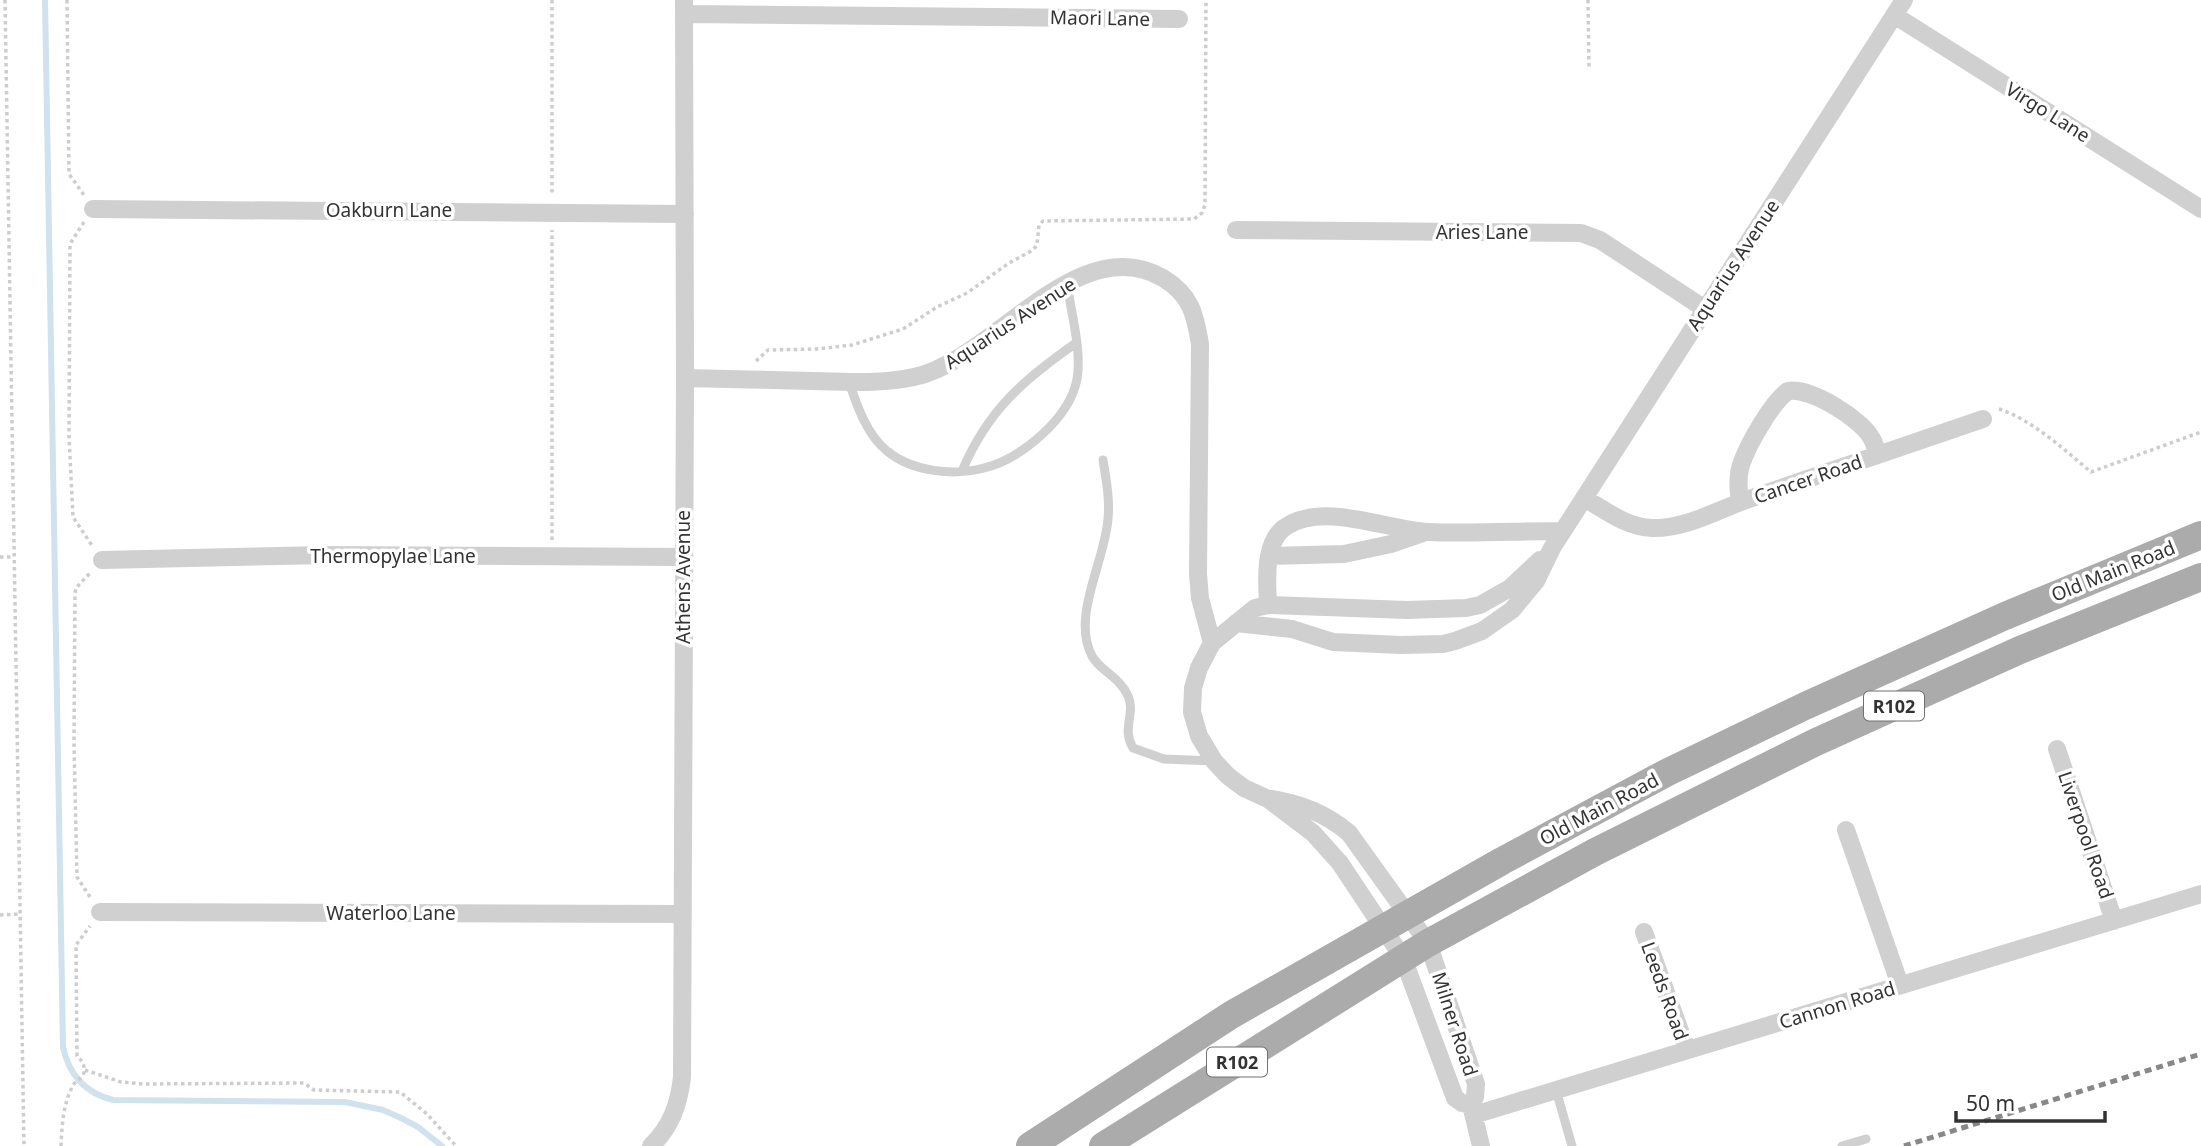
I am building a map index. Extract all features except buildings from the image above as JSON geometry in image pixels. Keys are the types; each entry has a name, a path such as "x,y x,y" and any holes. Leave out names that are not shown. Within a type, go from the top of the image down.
{"main road":[{"name":"Old Main Road","path":"1030,1146 1231,1015 1408,914 1668,772 2005,615 2201,535"},
{"name":"Old Main Road","path":"1103,1146 1428,943 1595,852 1816,742 2020,650 2201,577"}],"street":[{"name":"Maori Lane","path":"684,7 1179,19"},
{"name":"Athens Avenue","path":"651,1146 668,1124 680,1096 685,378 684,7"},
{"name":"Aquarius Avenue","path":"1236,623 1292,629 1333,642 1401,645 1455,641 1482,631 1512,610 1536,581 1562,531 1899,8"},
{"name":"Virgo Lane","path":"1899,8 2201,209"},
{"name":"Oakburn Lane","path":"93,209 685,214"},
{"name":"Aries Lane","path":"1236,230 1581,233 1600,240 1705,309"},
{"name":"Aquarius Avenue","path":"685,378 849,382 912,378 931,372 967,353 1054,290 1067,284 1116,266 1154,273 1188,299 1196,315 1200,344 1199,598 1212,643"},
{"name":"Cancer Road","path":"1740,502 1738,486 1742,463 1777,401 1788,391 1806,392 1855,421 1872,439 1877,456"},
{"name":"Cancer Road","path":"1584,498 1620,519 1648,528 1678,526 1740,502 1983,419"},
{"path":"1408,914 1349,833 1337,823 1307,807 1268,799 1244,788 1214,761 1199,736 1192,712 1193,688 1199,668 1212,643 1255,608 1268,605 1266,567 1278,534 1285,526 1305,518 1348,518 1427,532 1562,531"},
{"path":"1269,556 1343,554 1391,544 1427,532"},
{"name":"Aquarius Avenue","path":"1268,605 1442,610 1480,605 1522,578 1552,548"},
{"name":"Thermopylae Lane","path":"102,560 327,555 683,557"},
{"name":"Liverpool Road","path":"2057,749 2114,920"},
{"path":"1268,799 1327,847 1383,928"},
{"path":"1846,830 1900,985"},
{"name":"Cannon Road","path":"1473,1110 1556,1090 2201,894"},
{"name":"Waterloo Lane","path":"100,912 681,914"},
{"name":"Milner Road","path":"1383,928 1403,958 1451,1090 1462,1103 1473,1110 1476,1084 1428,943 1408,914"},
{"name":"Leeds Road","path":"1644,932 1687,1050"},
{"path":"1473,1110 1481,1146"}],"lane":[{"path":"849,382 857,407 872,432 886,450 902,461 936,470 986,468 1032,443 1056,422 1071,396 1077,379 1076,343 1067,284"},
{"path":"962,471 974,442 1002,403 1049,362 1076,343"},
{"path":"1103,460 1108,493 1108,520 1102,557 1086,611 1086,637 1093,658 1120,682 1129,697 1131,705 1127,738 1133,748 1164,759 1214,761"},
{"path":"1556,1090 1572,1146"},
{"path":"1842,1146 1866,1139"}],"path":[{"path":"5,0 24,1146"},
{"path":"67,0 69,174 93,209 70,244 69,436 73,517 102,560 76,588 74,744 77,877 100,912 76,945 77,1056 84,1073"},
{"path":"552,0 552,556"},
{"path":"747,379 747,363 755,363 768,350 852,345 903,329 937,307 967,293 1009,262 1032,250 1037,245 1039,225 1043,220 1194,219 1198,216 1205,205 1206,0"},
{"path":"1588,0 1588,69"},
{"path":"1983,419 1999,409 2006,412 2064,450 2091,472 2201,432"},
{"path":"0,557 14,557"},
{"path":"0,915 20,914"},
{"path":"61,1146 64,1114 75,1084 84,1073"},
{"path":"84,1073 121,1082 304,1083 314,1090 401,1092 427,1114 456,1146"}],"waterway":[{"path":"45,0 63,1047 69,1066 86,1088 113,1100 345,1102 383,1110 401,1118 418,1127 442,1146"}],"railway":[{"path":"1904,1146 2201,1054"}]}
